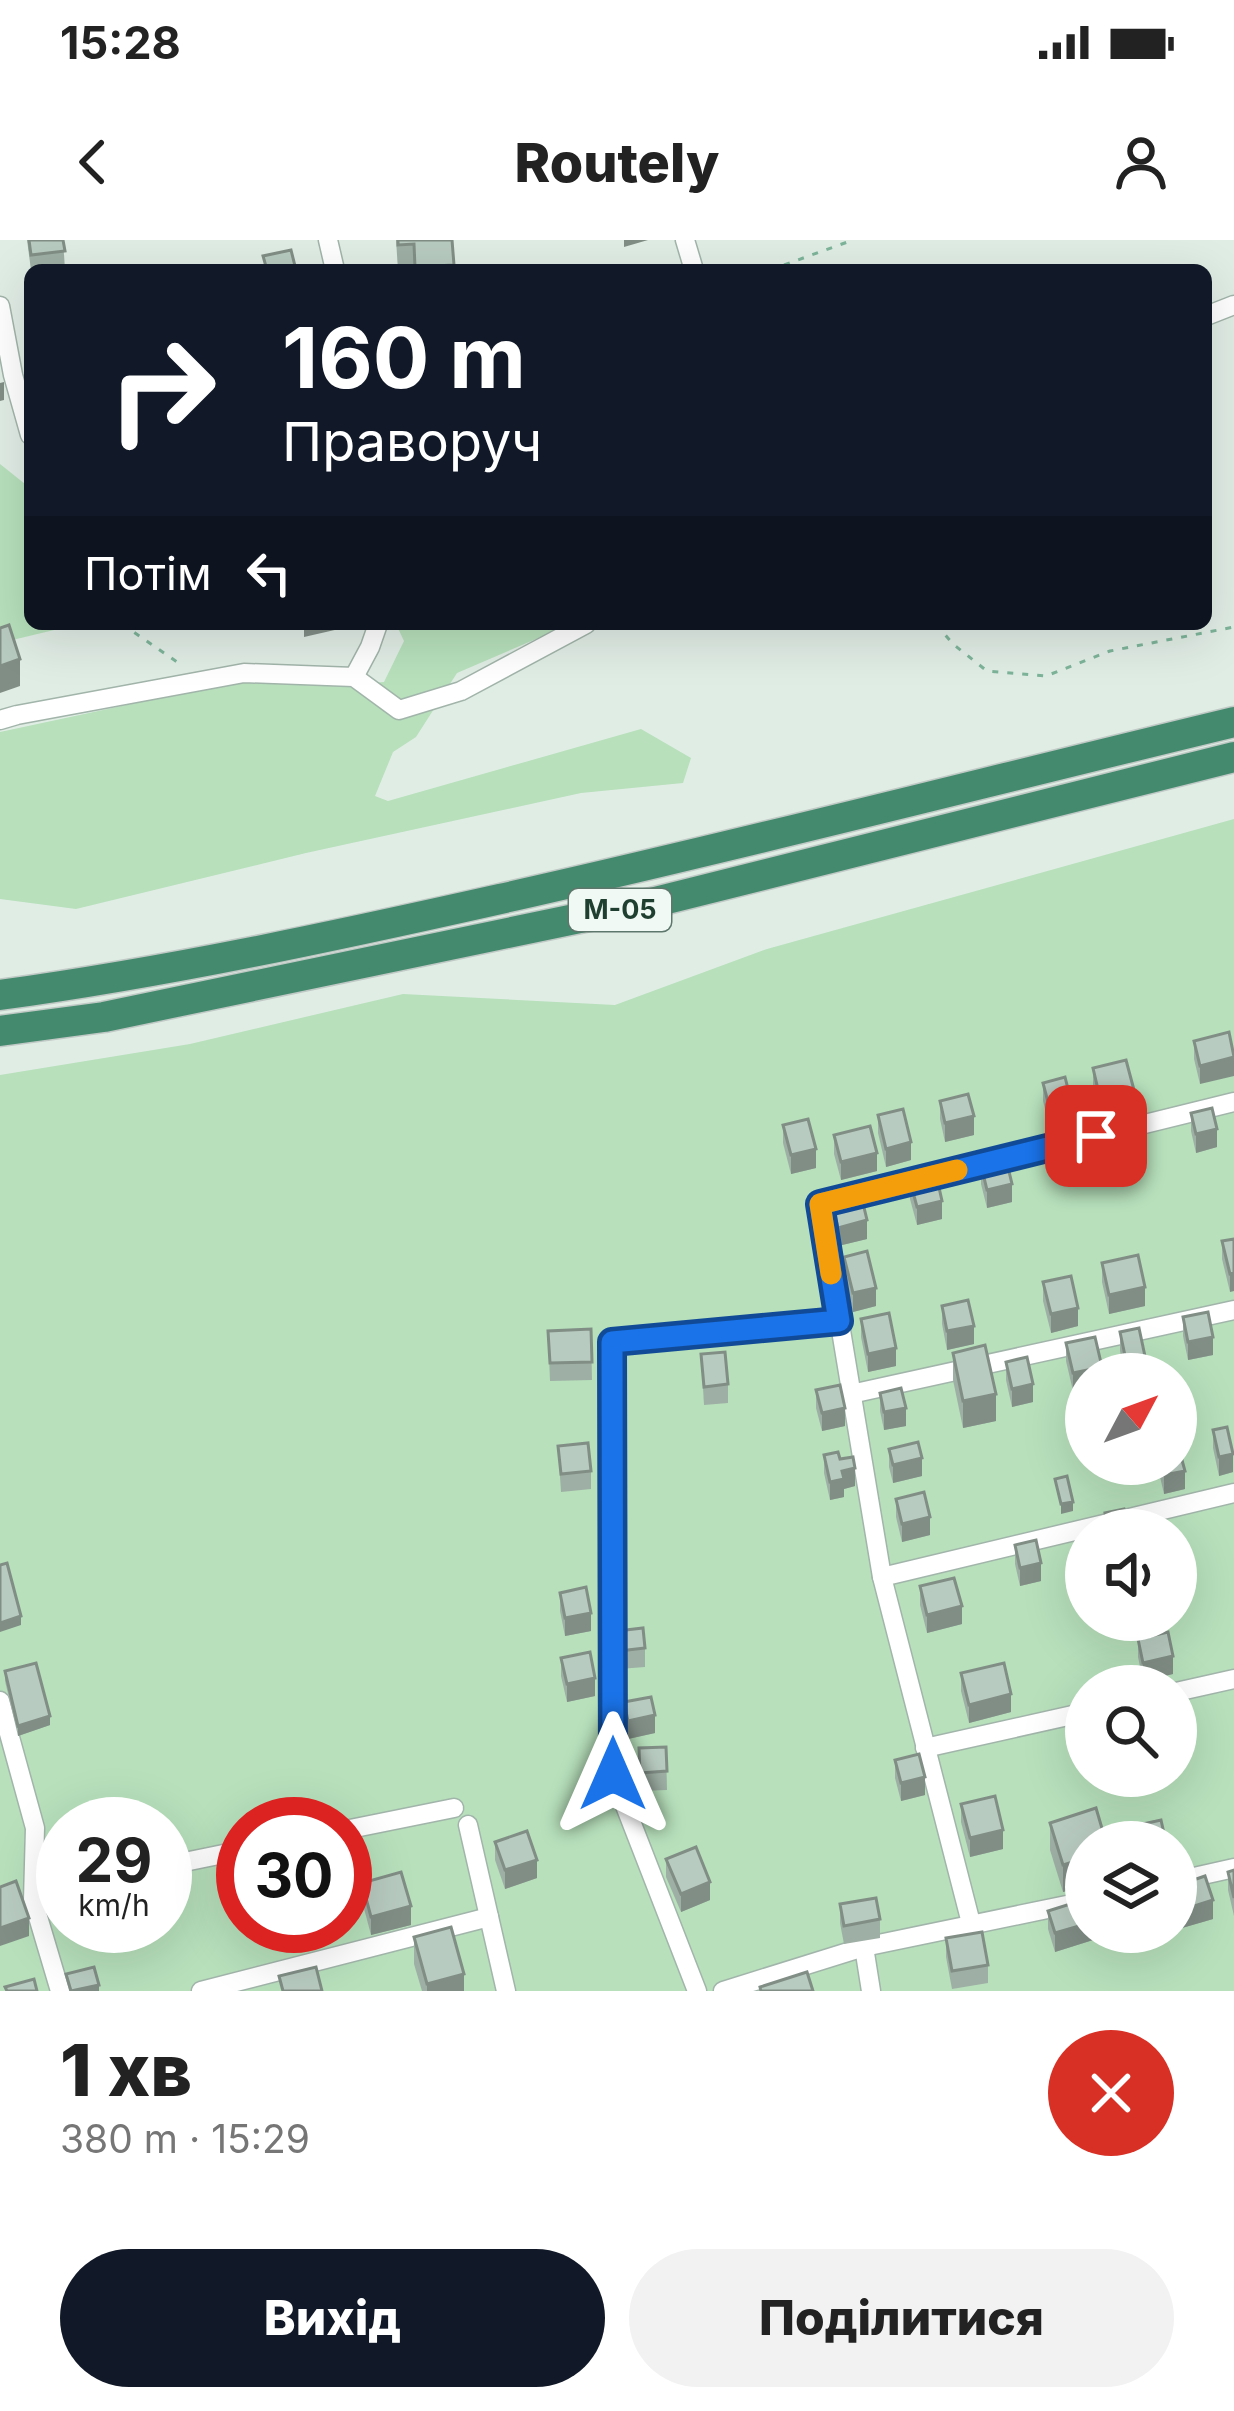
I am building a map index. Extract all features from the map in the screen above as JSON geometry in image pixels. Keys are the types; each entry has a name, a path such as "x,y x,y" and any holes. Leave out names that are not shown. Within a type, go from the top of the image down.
{"highway":[{"name":"М-05","path":"0,995 98,981 382,926 1234,722"},
{"name":"М-05","path":"0,1030 104,1017 647,904 1234,758"}],"street":[{"path":"0,306 24,414"},
{"path":"354,677 376,630"},
{"path":"0,720 244,673 354,677 399,710 461,691 575,630"},
{"path":"972,1927 882,1577 820,1204 1234,1102"},
{"path":"851,1394 1234,1310"},
{"path":"697,1991 613,1774 612,1342 839,1321"},
{"path":"882,1577 1234,1493"},
{"path":"1197,1687 1234,1679"},
{"path":"0,1704 36,1846"},
{"path":"0,1704 35,1828 33,1900 60,1991"},
{"path":"925,1748 1065,1717"},
{"path":"372,1825 454,1808"},
{"path":"468,1825 506,1991"},
{"path":"1197,1876 1234,1868"},
{"path":"723,1991 864,1947 1065,1906"},
{"path":"201,1991 489,1917"},
{"path":"864,1947 871,1991"}],"path":[{"path":"787,264 853,240"},
{"path":"941,630 987,670 1046,676 1110,651 1234,627"},
{"path":"131,630 204,680"}],"green space":[{"path":"0,464 24,483 24,630 54,630 0,643"},
{"path":"399,630 557,630 457,673 416,737 393,752 375,796 388,801 641,729 691,758 683,783 581,793 76,909 0,899 0,732 248,679 351,685 384,682 404,641"},
{"path":"1234,819 1234,1991 0,1991 0,1075 190,1044 403,994 615,1005 767,949"}],"building":[{"path":"29,240 63,240 65,251 31,255"},
{"path":"398,240 452,240 454,264 415,264 414,244 398,245"},
{"path":"291,250 294,264 265,264 263,256"},
{"path":"9,625 20,659 0,666 0,628"},
{"path":"1229,1032 1234,1057 1200,1066 1194,1041"},
{"path":"1126,1060 1134,1090 1100,1098 1093,1068"},
{"path":"1065,1077 1071,1101 1049,1106 1043,1083"},
{"path":"968,1094 974,1116 945,1123 940,1101"},
{"path":"1212,1108 1217,1129 1196,1134 1191,1113"},
{"path":"903,1109 911,1142 886,1149 878,1115"},
{"path":"808,1119 816,1149 791,1155 783,1125"},
{"path":"1111,1125 1119,1156 1100,1161 1092,1129"},
{"path":"870,1126 877,1153 841,1162 834,1135"},
{"path":"1006,1159 1012,1184 987,1190 981,1165"},
{"path":"936,1174 942,1201 917,1207 910,1181"},
{"path":"861,1195 867,1220 838,1228 832,1202"},
{"path":"1234,1239 1234,1273 1230,1274 1222,1241"},
{"path":"867,1251 876,1288 853,1293 844,1257"},
{"path":"1138,1255 1145,1287 1109,1295 1102,1263"},
{"path":"1071,1276 1078,1308 1051,1314 1043,1282"},
{"path":"968,1300 974,1326 947,1331 942,1306"},
{"path":"1208,1312 1213,1337 1188,1342 1183,1317"},
{"path":"889,1313 896,1348 868,1354 861,1319"},
{"path":"1139,1328 1144,1353 1124,1353 1120,1332"},
{"path":"591,1329 592,1362 550,1363 548,1331"},
{"path":"1095,1337 1099,1353 1068,1353 1066,1343"},
{"path":"985,1345 996,1394 963,1401 953,1353"},
{"path":"725,1352 728,1384 704,1387 701,1354"},
{"path":"1027,1357 1033,1384 1012,1389 1006,1362"},
{"path":"840,1385 845,1408 822,1413 816,1390"},
{"path":"901,1388 906,1408 884,1412 880,1393"},
{"path":"1227,1427 1233,1454 1219,1457 1213,1430"},
{"path":"918,1442 922,1458 893,1465 889,1449"},
{"path":"588,1443 591,1471 561,1474 558,1446"},
{"path":"838,1452 840,1459 853,1457 855,1468 842,1471 844,1479 830,1482 824,1455"},
{"path":"1065,1476 1073,1502 1061,1504 1055,1479"},
{"path":"924,1492 930,1517 902,1524 896,1499"},
{"path":"1036,1540 1041,1563 1020,1568 1015,1545"},
{"path":"7,1563 21,1616 0,1623 0,1565"},
{"path":"954,1578 962,1606 927,1615 920,1586"},
{"path":"586,1587 591,1613 565,1618 560,1593"},
{"path":"643,1628 645,1648 619,1651 617,1631"},
{"path":"1138,1641 1170,1641 1173,1656 1143,1663"},
{"path":"590,1652 595,1678 567,1684 561,1658"},
{"path":"36,1663 50,1716 18,1726 5,1671"},
{"path":"1004,1663 1011,1694 969,1705 961,1673"},
{"path":"651,1697 655,1715 628,1721 624,1702"},
{"path":"666,1747 667,1771 640,1773 639,1748"},
{"path":"919,1754 925,1777 901,1783 895,1760"},
{"path":"995,1796 1003,1830 970,1838 961,1804"},
{"path":"1096,1808 1100,1821 1065,1821 1063,1865 1050,1823"},
{"path":"527,1831 537,1860 505,1870 495,1842"},
{"path":"696,1847 710,1882 681,1894 666,1859"},
{"path":"401,1872 411,1906 372,1917 372,1880"},
{"path":"1205,1876 1213,1900 1197,1905 1197,1879"},
{"path":"16,1881 29,1918 0,1928 0,1887"},
{"path":"876,1898 880,1919 844,1926 840,1904"},
{"path":"1065,1906 1065,1930 1055,1933 1048,1911"},
{"path":"451,1927 464,1974 427,1984 414,1937"},
{"path":"982,1932 988,1965 952,1971 946,1938"},
{"path":"94,1967 99,1985 71,1991 66,1974"},
{"path":"316,1967 322,1991 283,1991 279,1976"},
{"path":"807,1972 813,1991 761,1991 760,1987"},
{"path":"34,1979 37,1991 7,1991 5,1987"}],"slow traffic":[{"path":"831,1274 820,1204 957,1170"}],"route":[{"path":"613,1774 612,1342 839,1321 820,1204 1096,1136"}]}
